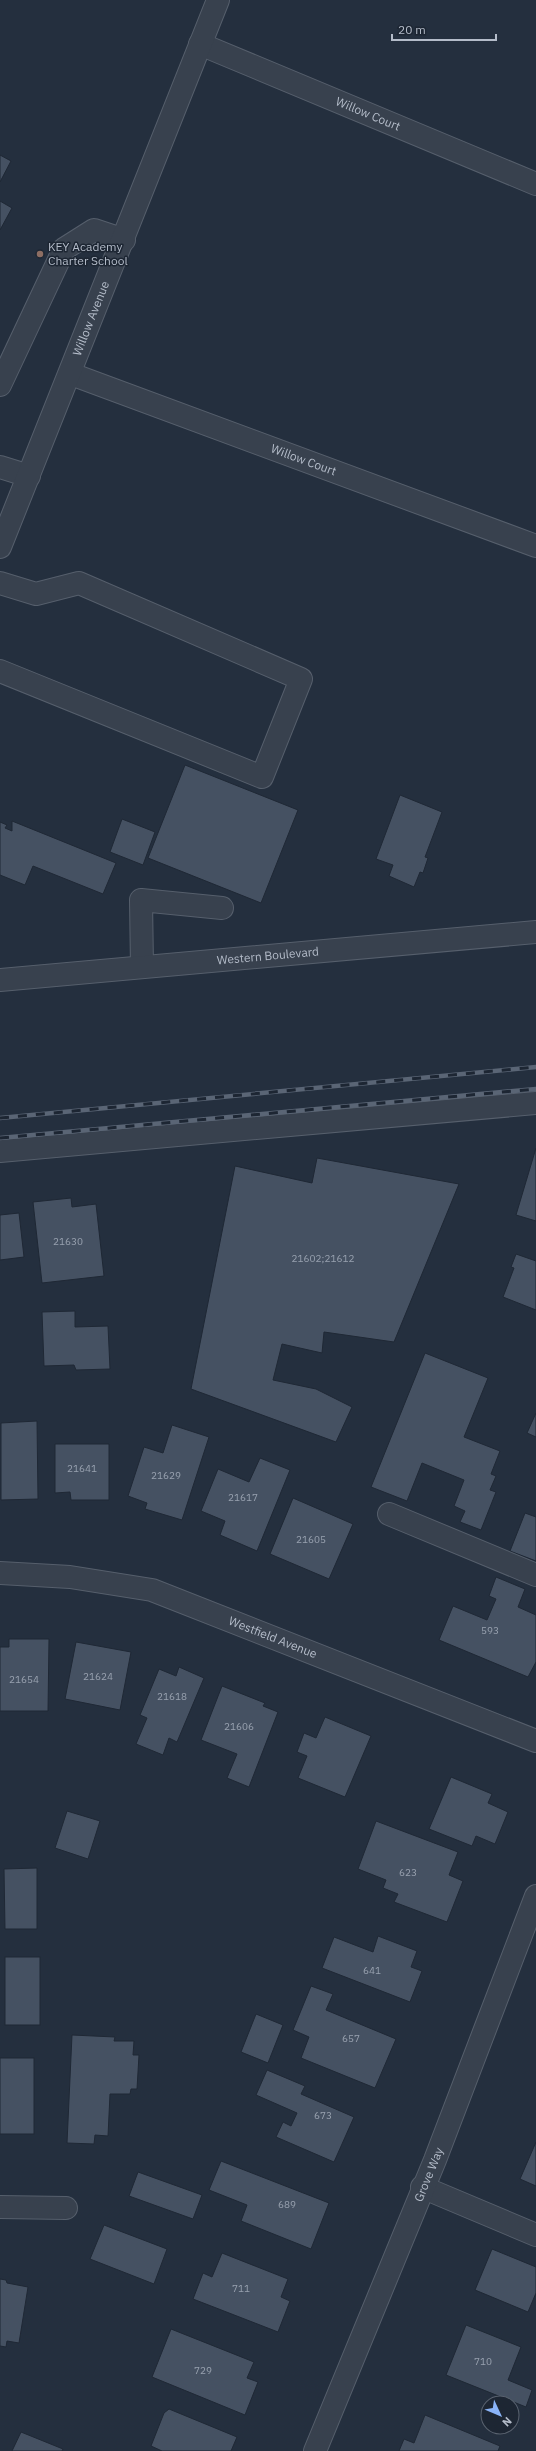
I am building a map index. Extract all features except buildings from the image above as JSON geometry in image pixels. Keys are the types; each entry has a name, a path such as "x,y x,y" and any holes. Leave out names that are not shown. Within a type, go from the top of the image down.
{"street":[{"name":"Willow Avenue","path":"0,547 71,374 180,92 218,0"},
{"name":"Willow Court","path":"200,44 536,184"},
{"path":"0,385 64,249 94,230 124,240"},
{"name":"Willow Court","path":"71,374 536,546"},
{"path":"0,467 29,476"},
{"path":"0,583 36,594 79,583 301,679 262,777 0,672"},
{"path":"142,967 141,900 222,908"},
{"name":"Western Boulevard","path":"0,980 536,932"},
{"path":"0,1151 536,1103"},
{"path":"389,1514 536,1575"},
{"name":"Westfield Avenue","path":"0,1573 70,1577 152,1590 536,1741"},
{"name":"Grove Way","path":"315,2451 422,2187 536,1896"},
{"path":"422,2187 536,2235"},
{"path":"0,2207 66,2208"}],"railway":[{"path":"0,1118 536,1067"},
{"path":"0,1138 536,1089"}],"place":[{"name":"KEY Academy Charter School","path":"40,254"}]}
